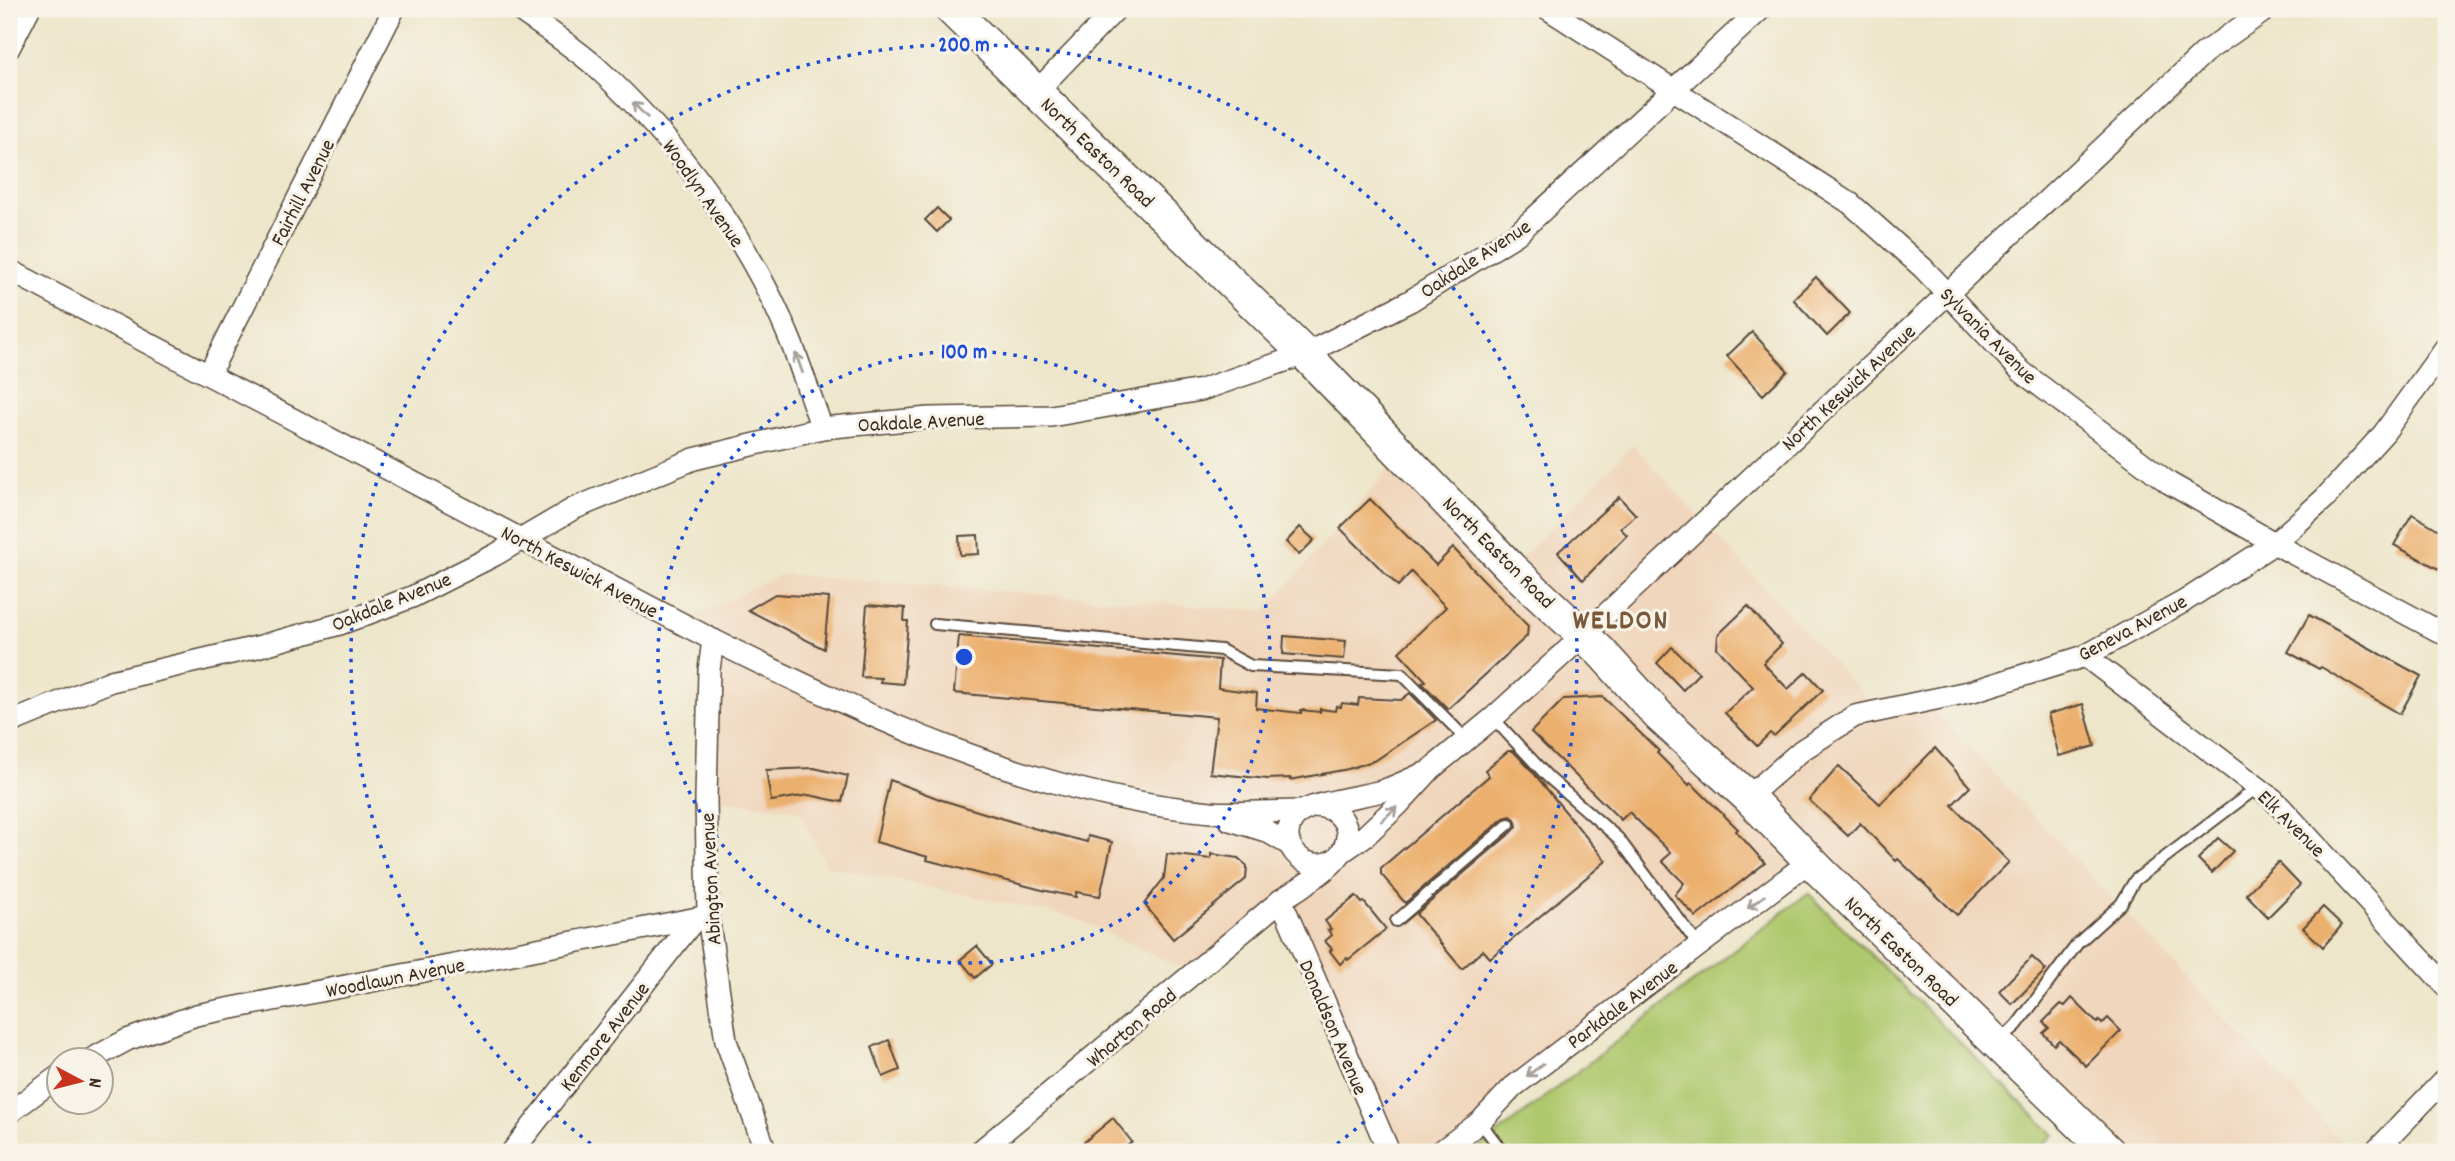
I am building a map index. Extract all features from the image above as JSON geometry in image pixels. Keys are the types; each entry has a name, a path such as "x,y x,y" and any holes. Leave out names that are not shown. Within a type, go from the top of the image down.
{"main road":[{"name":"North Easton Road","path":"951,9 1305,354 1511,568 1584,635 1659,716 1748,797 1810,861 2109,1152"}],"street":[{"path":"9,48 29,9"},
{"name":"Fairhill Avenue","path":"209,374 394,9"},
{"name":"Woodlyn Avenue","path":"518,9 594,65 658,129 706,191 756,270 792,345 822,428"},
{"path":"1036,92 1116,9"},
{"name":"Sylvania Avenue","path":"1548,9 1850,203 1923,268 2022,372 2169,483 2446,635"},
{"name":"Oakdale Avenue","path":"9,723 111,681 257,647 340,624 412,597 522,540 573,509 694,459 822,428 929,418 1051,416 1201,390 1305,354 1410,301 1517,234 1761,9"},
{"name":"North Keswick Avenue","path":"1177,807 1254,826 1275,835 1304,862 1312,865 1324,865 1365,836 1431,769 1493,718 1584,635 2205,52 2267,9"},
{"name":"North Keswick Avenue","path":"9,270 713,640 831,698 922,738 1057,782 1139,802 1212,812 1310,808 1384,790 1431,769"},
{"name":"Geneva Avenue","path":"1748,797 1802,750 1855,716 1973,691 2085,656 2183,602 2275,543 2324,499 2384,433 2446,347"},
{"name":"Abington Avenue","path":"713,640 709,670 701,917 726,1041 766,1152"},
{"name":"Elk Avenue","path":"2085,656 2273,799 2446,986"},
{"path":"1281,900 1292,876 1290,827 1293,819 1310,808 1332,809 1339,814 1345,824 1347,837 1339,855"},
{"name":"Wharton Road","path":"979,1152 1281,900 1310,881 1339,855"},
{"name":"Parkdale Avenue","path":"1440,1152 1480,1122 1513,1087 1810,861"},
{"name":"Donaldson Avenue","path":"1281,900 1389,1152"},
{"name":"Woodlawn Avenue","path":"115,1046 196,1015 701,917"},
{"name":"Kenmore Avenue","path":"512,1152 701,917"},
{"path":"2375,1152 2446,1078"},
{"path":"9,1113 46,1085"}],"lane":[{"path":"935,624 1221,650 1251,666 1402,674 1467,740"},
{"path":"1493,718 1548,777 1618,838 1699,946"},
{"path":"1997,1044 2017,1025 2078,943 2121,904 2134,880 2258,787"},
{"path":"1396,920 1509,824"},
{"path":"1480,1122 1503,1152"}],"shaded area":[{"path":"1633,445 1878,711 1925,701 2352,1152 2082,1152 2075,1119 1810,861 1440,1152 1389,1152 1281,901 1194,974 1073,917 827,866 798,810 706,798 713,641 680,623 782,574 1265,611 1403,454 1511,568"}],"green space":[{"path":"1808,893 2054,1135 2034,1152 1474,1152"}],"building":[{"path":"937,208 949,220 937,232 925,220"},
{"path":"1816,277 1850,313 1827,336 1793,299"},
{"path":"1752,332 1788,371 1763,395 1727,356"},
{"path":"1619,497 1636,515 1620,528 1627,535 1583,580 1558,552"},
{"path":"1370,499 1436,565 1453,548 1528,626 1527,636 1448,709 1422,683 1426,681 1399,652 1446,607 1411,572 1398,586 1340,528"},
{"path":"2412,514 2446,534 2446,573 2394,545"},
{"path":"1300,527 1314,540 1299,555 1286,542"},
{"path":"978,535 979,554 960,555 959,536"},
{"path":"775,594 829,598 824,649 748,610"},
{"path":"867,605 905,608 904,621 908,621 903,684 880,682 881,678 861,677"},
{"path":"1748,606 1782,644 1763,663 1788,689 1806,672 1823,690 1774,736 1770,733 1757,746 1725,713 1753,687 1717,648 1718,635"},
{"path":"2309,615 2421,676 2400,714 2321,667 2319,669 2288,652"},
{"path":"959,636 1220,660 1218,688 1257,693 1256,708 1301,713 1301,710 1335,711 1336,706 1341,707 1342,703 1358,705 1359,698 1401,700 1410,693 1436,720 1376,760 1348,769 1290,780 1210,773 1217,717 954,693"},
{"path":"1284,636 1346,641 1344,659 1283,654"},
{"path":"1672,647 1699,673 1683,690 1657,663"},
{"path":"1603,697 1659,751 1657,753 1689,785 1691,783 1738,829 1736,831 1765,863 1696,917 1675,895 1684,883 1662,861 1671,853 1629,812 1621,820 1531,732 1564,699"},
{"path":"2083,704 2095,746 2059,756 2048,714"},
{"path":"1935,748 1970,787 1952,805 2009,862 1957,915 1898,859 1896,861 1860,823 1848,836 1809,800 1839,766 1880,804"},
{"path":"1508,751 1513,751 1532,771 1606,861 1490,958 1483,950 1462,969 1416,914 1514,830 1517,826 1515,819 1511,816 1504,818 1405,903 1381,874 1381,868 1489,776 1485,770"},
{"path":"814,768 848,776 842,802 809,795 771,801 766,770"},
{"path":"890,780 942,800 1033,828 1087,842 1088,836 1112,842 1100,896 1076,892 1076,897 1042,890 927,860 928,857 876,842"},
{"path":"2218,838 2233,851 2212,873 2198,859"},
{"path":"1167,854 1211,859 1211,854 1238,858 1247,866 1246,879 1173,939 1144,904 1164,878"},
{"path":"2278,862 2300,885 2268,917 2246,894"},
{"path":"1356,896 1386,929 1340,964 1325,941 1332,935 1325,921"},
{"path":"2323,907 2342,925 2323,947 2303,928"},
{"path":"977,946 992,964 975,978 960,960"},
{"path":"2032,957 2046,970 2012,1004 1999,991"},
{"path":"2072,998 2097,1023 2099,1021 2102,1024 2108,1018 2121,1031 2086,1066 2059,1040 2054,1045 2043,1033 2049,1028 2043,1022 2061,1004 2065,1006"},
{"path":"889,1040 900,1070 883,1077 872,1047"},
{"path":"1113,1118 1132,1142 1119,1152 1091,1152 1083,1143"}],"district":[{"name":"WELDON","path":"1621,618"}]}
